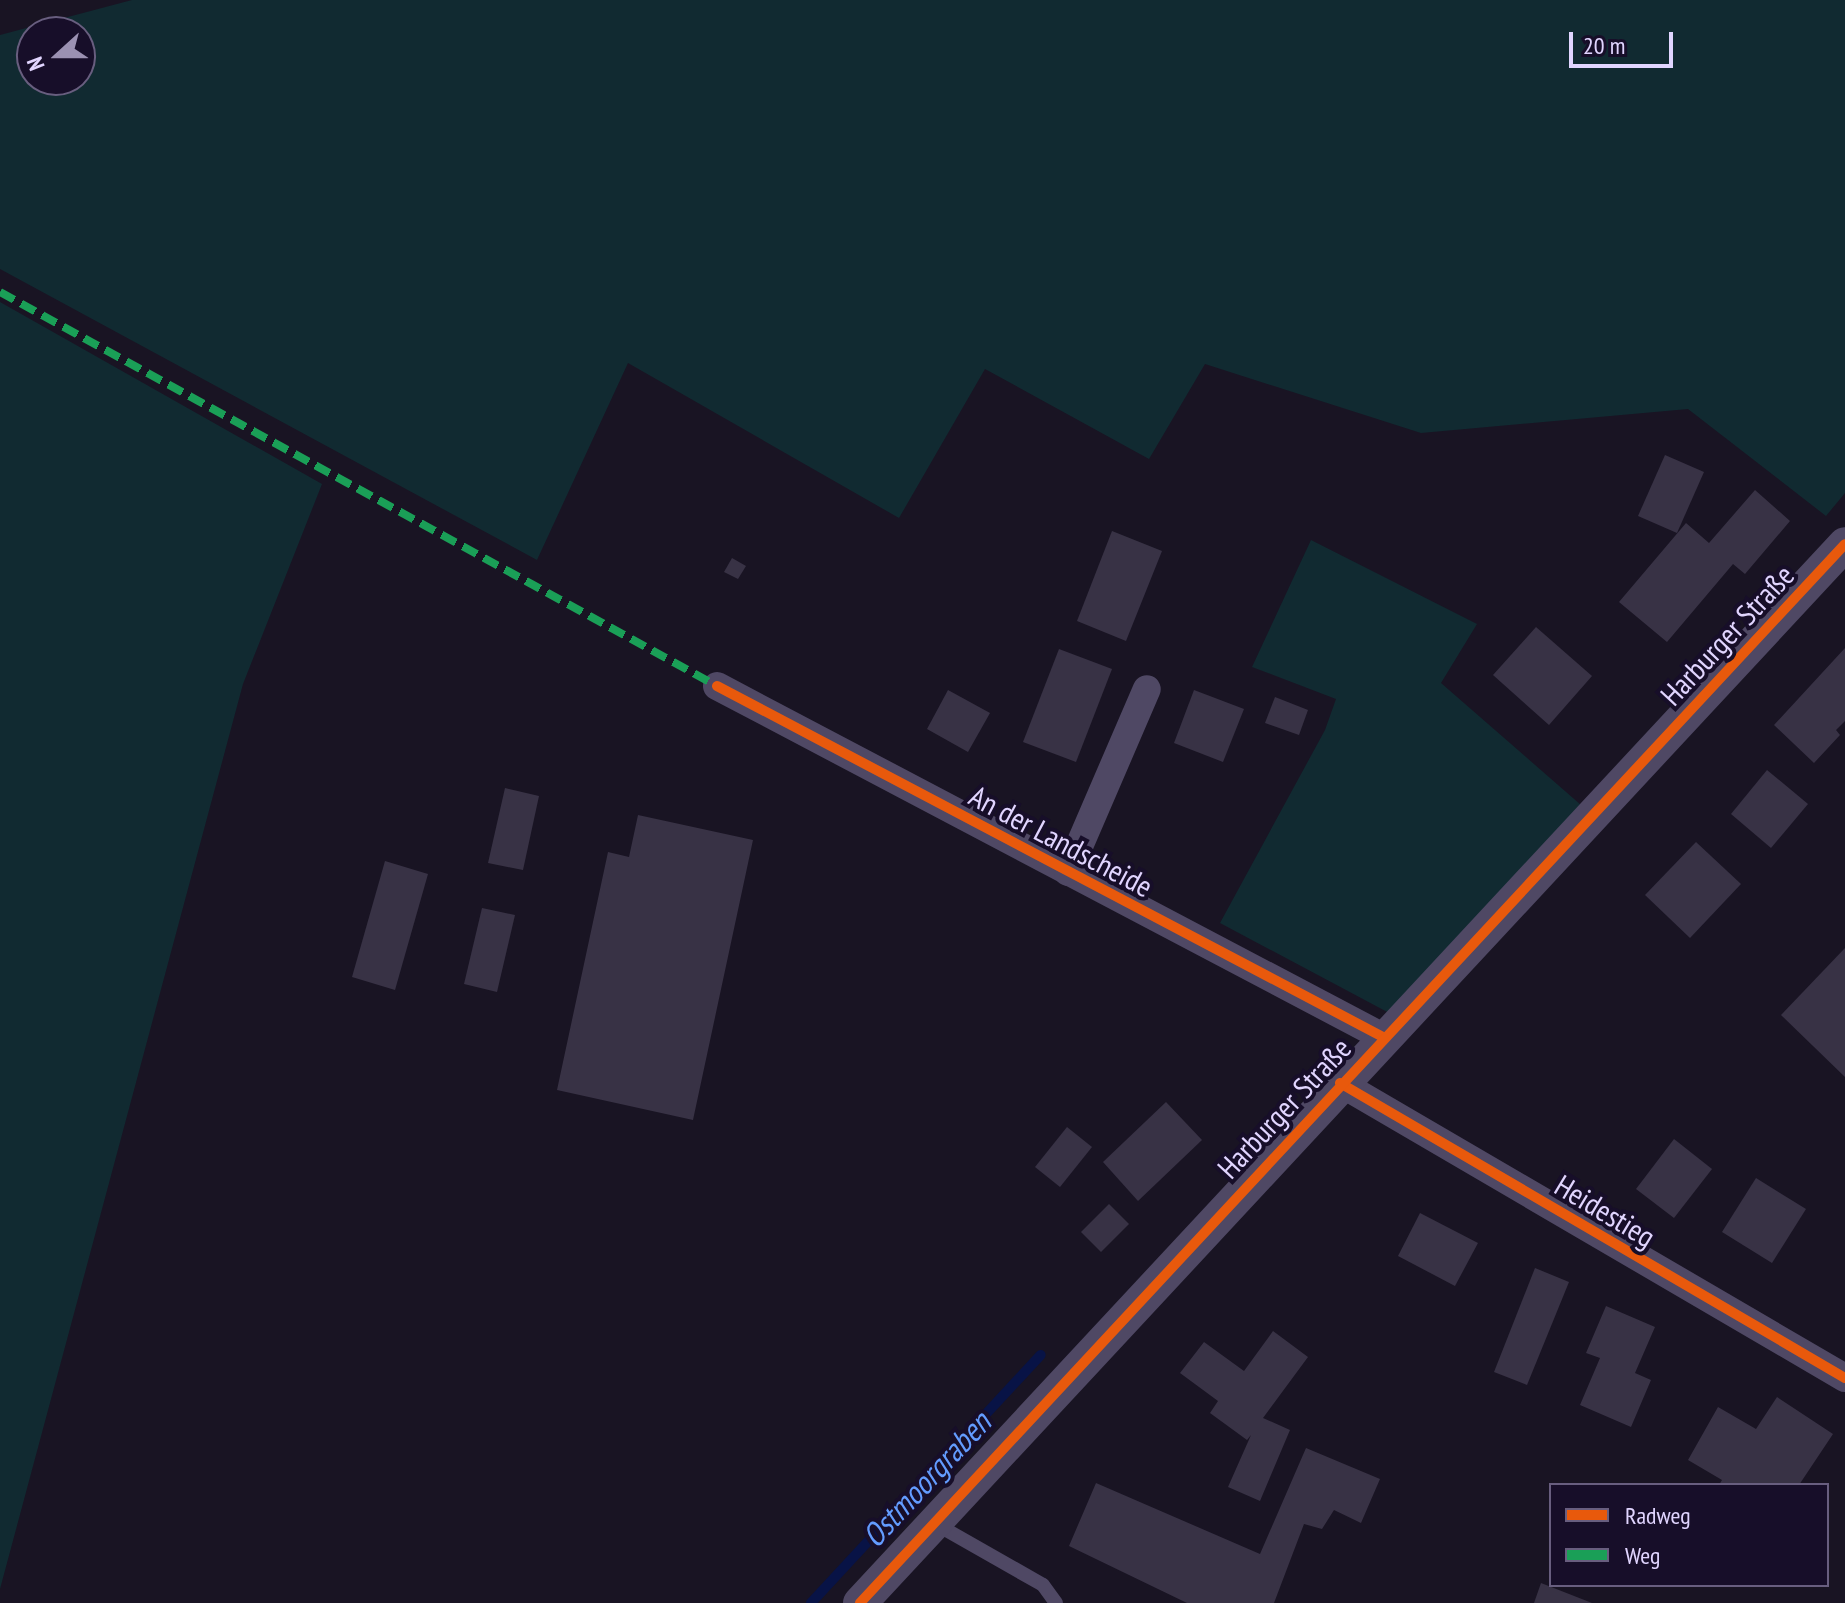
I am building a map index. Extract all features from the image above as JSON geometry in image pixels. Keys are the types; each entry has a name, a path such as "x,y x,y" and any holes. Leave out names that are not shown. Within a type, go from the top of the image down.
{"street":[{"name":"Harburger Straße","path":"860,1603 1340,1083 1845,544"},
{"name":"An der Landscheide","path":"717,686 1383,1037"},
{"path":"1068,872 1147,689"},
{"name":"Heidestieg","path":"1340,1083 1845,1378"}],"lane":[{"path":"933,1523 1043,1585 1056,1603"}],"shaded area":[{"path":"132,0 1845,0 1845,493 1826,516 1688,409 1421,433 1205,364 1149,459 985,369 899,518 628,363 537,560 0,269 0,35 16,31 16,96 96,96 96,16 72,16"},
{"path":"0,302 322,484 243,684 0,1589"},
{"path":"1311,540 1477,624 1441,683 1581,805 1391,1014 1220,923 1325,730 1336,699 1252,667"}],"building":[{"path":"1665,455 1704,472 1677,533 1638,516"},
{"path":"1755,490 1790,521 1745,574 1733,564 1667,642 1619,602 1686,523 1709,543"},
{"path":"1112,531 1162,551 1126,641 1077,621"},
{"path":"732,558 746,566 738,579 724,572"},
{"path":"1536,627 1592,676 1549,725 1493,675"},
{"path":"1845,648 1845,721 1836,730 1840,735 1814,763 1774,725"},
{"path":"1059,649 1112,669 1076,762 1023,742"},
{"path":"948,690 990,713 968,752 927,729"},
{"path":"1194,690 1244,709 1223,762 1174,743"},
{"path":"1275,697 1308,710 1299,735 1265,723"},
{"path":"1767,770 1808,804 1771,848 1731,814"},
{"path":"505,788 539,796 523,870 488,863"},
{"path":"638,815 753,840 693,1120 557,1090 608,852 629,857"},
{"path":"1696,842 1741,884 1690,938 1645,895"},
{"path":"385,861 428,874 395,990 352,977"},
{"path":"482,908 515,915 497,992 464,984"},
{"path":"1845,948 1845,1077 1781,1015"},
{"path":"1166,1102 1202,1140 1138,1201 1103,1162"},
{"path":"1067,1127 1092,1147 1060,1187 1035,1167"},
{"path":"1674,1139 1712,1169 1674,1218 1636,1189"},
{"path":"1756,1178 1806,1209 1772,1263 1722,1232"},
{"path":"1109,1204 1129,1224 1101,1252 1081,1232"},
{"path":"1420,1213 1478,1243 1455,1286 1398,1256"},
{"path":"1535,1268 1569,1282 1527,1385 1494,1372"},
{"path":"1606,1306 1655,1327 1635,1373 1651,1380 1631,1427 1580,1405 1600,1358 1586,1353"},
{"path":"1273,1331 1308,1357 1263,1418 1290,1430 1260,1501 1228,1487 1251,1435 1247,1440 1210,1413 1218,1401 1180,1373 1204,1342 1244,1371"},
{"path":"1777,1397 1833,1434 1800,1483 1720,1483 1722,1480 1688,1460 1718,1407 1756,1429"},
{"path":"1306,1448 1380,1479 1361,1523 1334,1510 1322,1529 1304,1524 1274,1603 1187,1603 1069,1546 1096,1483 1260,1554"},
{"path":"1541,1583 1592,1603 1534,1603"}],"waterway":[{"name":"Ostmoorgraben","path":"811,1603 1041,1355"}],"marked path":[{"path":"0,292 717,686"}],"cycle path":[{"path":"860,1603 1845,544"},
{"path":"717,686 1383,1037"},
{"path":"1340,1083 1845,1378"}]}
